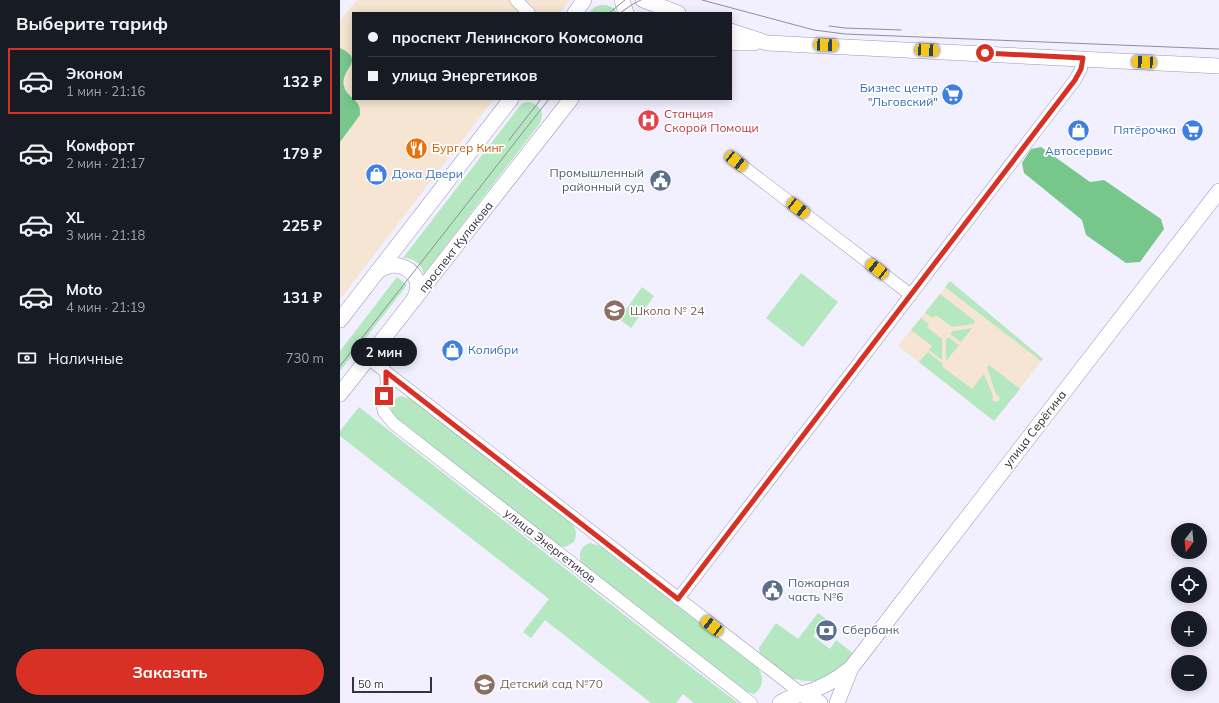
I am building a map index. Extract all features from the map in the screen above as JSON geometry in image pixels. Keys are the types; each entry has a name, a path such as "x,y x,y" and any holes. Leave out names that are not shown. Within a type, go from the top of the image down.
{"main road":[{"path":"576,12 584,0"},
{"path":"622,0 626,12"},
{"path":"630,12 634,0"},
{"path":"643,0 675,12"},
{"path":"668,0 685,12"},
{"path":"732,31 767,43"},
{"path":"732,43 767,43 1219,66"},
{"path":"340,320 511,100"},
{"name":"проспект Кулакова","path":"340,394 570,100"},
{"name":"улица Серёгина","path":"851,668 1219,190"},
{"path":"378,272 385,267 394,265 402,266 410,272 418,282 414,301"},
{"path":"780,703 791,697 816,690 844,674 851,668"},
{"path":"837,703 851,668"},
{"path":"802,694 813,698 820,703"}],"street":[{"path":"516,0 528,12"},
{"path":"678,599 1075,80 1081,69 1083,58"},
{"path":"736,161 911,295"},
{"path":"368,358 802,694"},
{"name":"улица Энергетиков","path":"386,372 386,388 382,403 384,412 393,423 751,703"}],"shaded area":[{"path":"357,0 570,0 561,12 352,12 352,100 493,100 340,299 340,21"},
{"path":"950,281 1043,359 994,421 898,346"}],"green space":[{"path":"606,5 610,6 616,12 590,12 595,7"},
{"path":"340,48 351,57 352,61 345,74 344,86 352,97 352,100 355,100 358,103 360,115 340,142"},
{"path":"529,102 539,107 542,112 540,123 424,274 419,264 414,260 403,258 519,107 523,103"},
{"path":"1041,147 1090,182 1104,180 1161,219 1164,229 1140,262 1126,263 1086,235 1082,220 1024,173 1022,163 1031,149"},
{"path":"801,273 838,302 803,347 766,318"},
{"path":"397,277 407,285 340,371 340,351"},
{"path":"950,281 1043,359 1041,361 945,287"},
{"path":"642,287 654,296 631,328 619,319"},
{"path":"940,294 975,321 973,324 952,327 936,315 933,318 925,313"},
{"path":"921,318 929,324 927,327 942,339 942,360 929,350 932,346 911,330"},
{"path":"972,328 961,342 950,334 953,331"},
{"path":"948,337 959,345 946,361 946,340"},
{"path":"928,352 942,363 943,367 972,389 984,374 993,396 992,400 996,402 1000,397 996,394 987,367 989,365 1020,389 994,421 919,362"},
{"path":"401,396 411,399 571,523 576,532 574,542 565,547 560,546 395,419 391,406 394,400"},
{"path":"359,407 738,703 694,703 683,694 676,703 651,703 545,620 531,638 523,632 549,599 340,436 340,431"},
{"path":"590,543 600,546 759,669 762,676 762,683 757,692 754,694 744,691 581,563 581,550 584,546"},
{"path":"818,613 826,619 813,636 830,649 836,640 854,654 846,664 824,679 805,681 789,678 760,657 759,648 776,623 798,639"}],"tram line":[{"path":"610,12 625,0"},
{"path":"621,12 641,0"},
{"path":"702,0 814,30 845,34 1219,49"},
{"path":"829,26 901,30"},
{"path":"509,140 540,100"},
{"path":"340,366 548,100"}],"place":[{"name":"Бизнес центр \"Льговский\"","path":"953,95"},
{"name":"Станция Скорой Помощи","path":"649,121"},
{"name":"Автосервис","path":"1079,130"},
{"name":"Пятёрочка","path":"1192,130"},
{"name":"Бургер Кинг","path":"417,148"},
{"name":"Дока Двери","path":"377,174"},
{"name":"Промышленный районный суд","path":"660,180"},
{"name":"Школа № 24","path":"614,311"},
{"name":"Колибри","path":"453,350"},
{"name":"Пожарная часть №6","path":"772,590"},
{"name":"Сбербанк","path":"827,630"},
{"name":"Детский сад №70","path":"484,684"}],"route":[{"path":"384,396 387,379 386,372 678,599 1075,80 1081,69 1083,58 985,53"}]}
